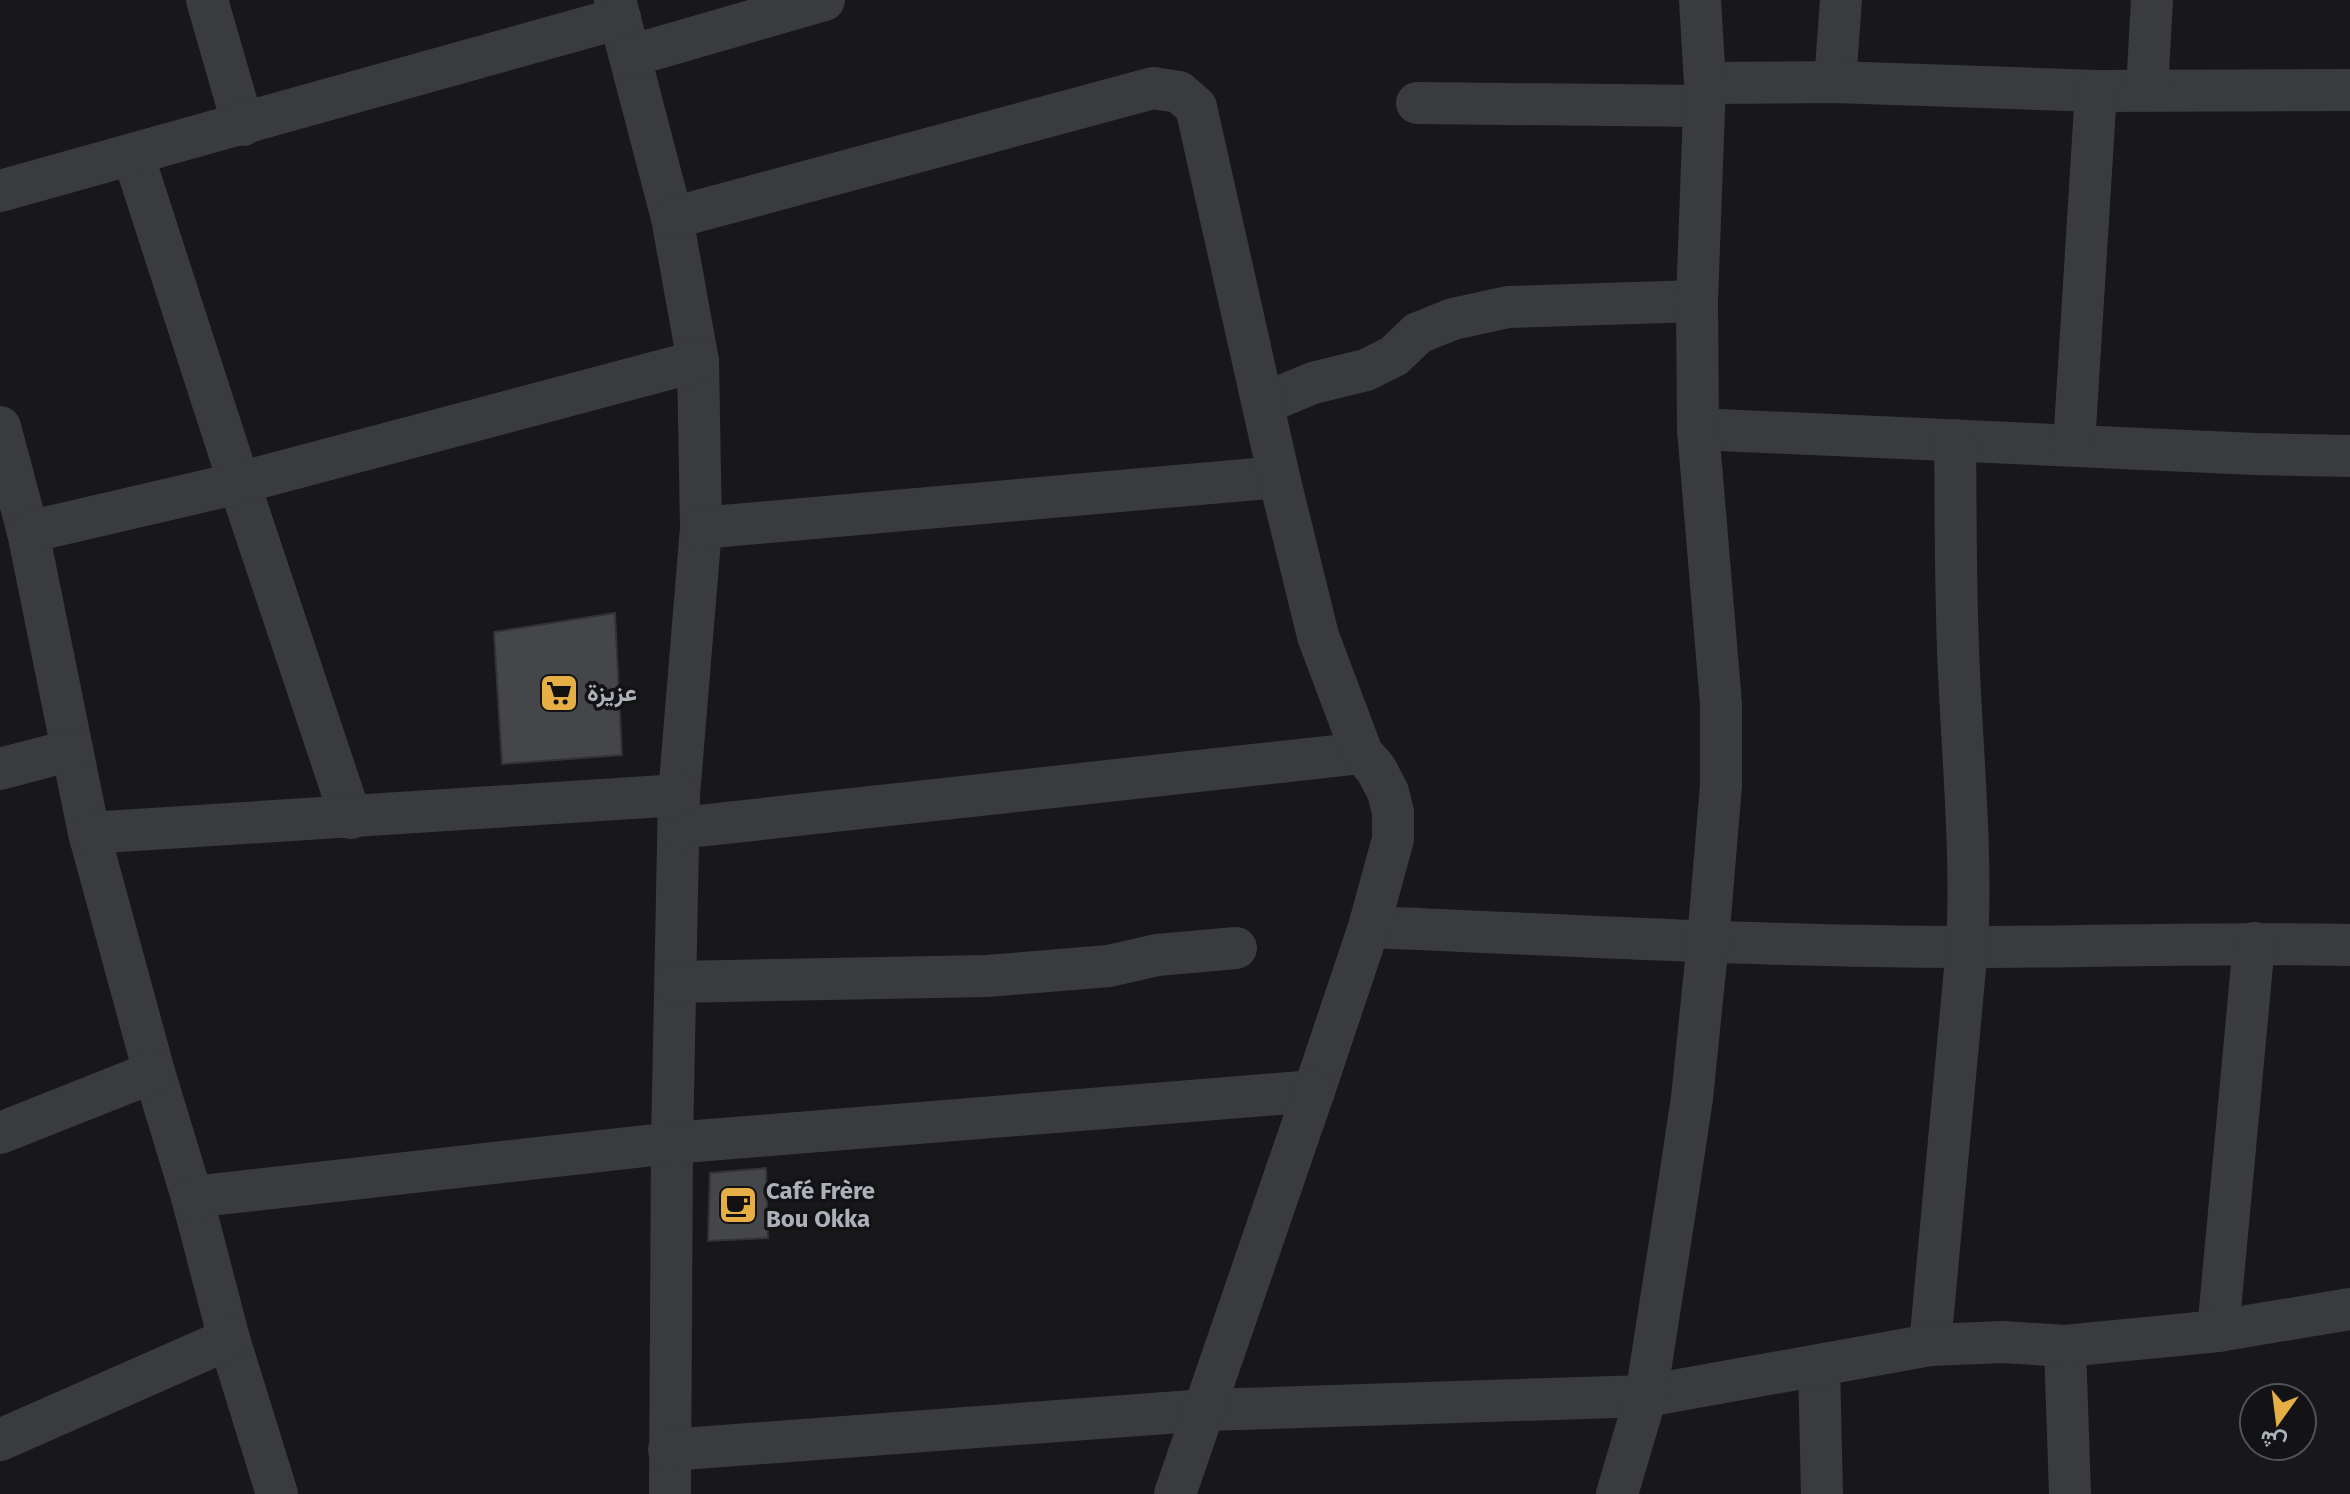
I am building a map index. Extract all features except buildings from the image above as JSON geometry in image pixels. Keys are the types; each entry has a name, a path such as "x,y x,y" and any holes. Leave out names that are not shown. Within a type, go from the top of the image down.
{"street":[{"path":"207,0 243,125"},
{"path":"0,191 622,24 824,0"},
{"path":"1617,1494 1646,1396 1692,1098 1721,785 1721,704 1698,429 1697,301 1705,94 1700,0"},
{"path":"1835,82 1841,0"},
{"path":"2147,90 2152,0"},
{"path":"622,24 672,218 698,361 701,528 680,812 672,1143 670,1494"},
{"path":"1417,103 1705,94 1835,82 2096,91 2350,90"},
{"path":"672,218 1153,88 1179,92 1196,107 1318,636 1362,753 1376,769 1388,792 1393,812 1393,839 1369,927 1175,1494"},
{"path":"2074,445 2096,91"},
{"path":"133,155 351,818"},
{"path":"1263,404 1313,383 1366,370 1394,356 1418,333 1453,319 1508,307 1697,301"},
{"path":"28,532 239,483 698,361"},
{"path":"0,427 28,532 89,833 229,1339 277,1494"},
{"path":"1698,429 2350,456"},
{"path":"1930,1345 1970,885 1959,671 1955,440"},
{"path":"701,528 1279,477"},
{"path":"0,769 72,750"},
{"path":"89,833 351,818 680,812 1362,753"},
{"path":"1369,927 1708,941 1967,947 2254,943 2350,945"},
{"path":"2218,1331 2254,943"},
{"path":"676,982 987,976 1086,968 1157,955 1236,948"},
{"path":"0,1133 154,1072"},
{"path":"192,1197 672,1143 1314,1091"},
{"path":"669,1450 1206,1410 1646,1396 1930,1345 2003,1342 2065,1346 2218,1331 2350,1309"},
{"path":"0,1440 229,1339"},
{"path":"2065,1346 2070,1494"},
{"path":"1819,1366 1822,1494"}],"place":[{"name":"عزيزة","path":"559,693"},
{"name":"Café Frère Bou Okka","path":"738,1205"}]}
